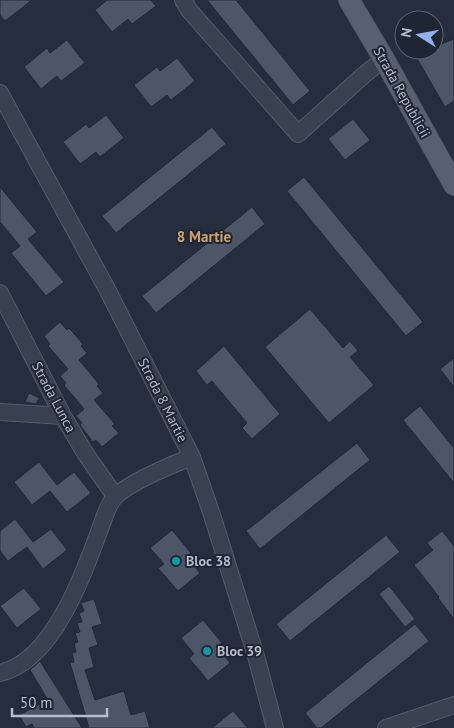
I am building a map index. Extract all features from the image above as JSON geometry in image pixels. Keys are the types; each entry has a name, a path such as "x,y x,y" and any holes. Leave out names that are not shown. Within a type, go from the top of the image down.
{"main road":[{"name":"Strada Republicii","path":"349,0 454,185"}],"street":[{"path":"183,0 189,10 298,134 384,59"},
{"name":"Strada 8 Martie","path":"0,93 107,289 192,457 256,656 275,728"},
{"name":"Strada Lunca","path":"0,293 63,416 85,453 116,496"},
{"path":"0,412 63,416"},
{"path":"0,673 15,668 35,654 64,613 107,510 116,496 160,470 192,457"},
{"path":"386,728 454,705"}],"building":[{"path":"0,0 32,0 5,21 0,15"},
{"path":"107,0 151,0 156,6 132,24 128,19 112,32 95,10"},
{"path":"207,0 236,0 310,91 293,105"},
{"path":"454,39 454,101 445,107 418,60 444,60 444,43"},
{"path":"67,40 85,63 61,81 57,76 41,89 24,67 47,48 50,53"},
{"path":"177,58 195,81 171,100 167,95 151,107 134,85 157,67 160,71"},
{"path":"106,115 124,138 100,157 96,152 80,164 63,142 86,124 89,128"},
{"path":"353,119 370,140 345,160 328,139"},
{"path":"212,127 226,144 116,233 102,216"},
{"path":"304,177 423,322 406,336 287,191"},
{"path":"0,187 37,232 28,239 64,282 46,296 11,253 20,246 0,222"},
{"path":"252,207 265,224 156,313 142,296"},
{"path":"310,309 343,348 350,341 358,351 350,357 374,385 329,423 265,347"},
{"path":"60,322 67,330 69,328 83,344 81,346 87,353 79,360 99,384 97,386 103,393 94,400 115,424 112,426 119,433 102,447 96,440 93,442 80,425 82,423 76,416 84,409 64,385 66,383 60,376 68,369 48,346 50,344 44,336"},
{"path":"224,346 280,414 252,439 242,428 247,423 212,381 207,385 196,371"},
{"path":"454,358 454,387 440,369"},
{"path":"29,393 39,398 36,404 25,402"},
{"path":"420,406 454,448 454,483 403,420"},
{"path":"357,443 370,460 260,549 246,531"},
{"path":"39,462 57,485 74,472 91,493 67,512 50,491 32,505 14,482"},
{"path":"15,519 33,542 51,529 67,550 43,569 27,547 8,561 0,551 0,531"},
{"name":"Bloc 38","path":"172,530 191,553 187,557 200,573 178,591 158,568 164,564 150,548"},
{"path":"442,531 454,546 454,619 414,565 433,550 427,543"},
{"path":"386,535 400,552 290,641 276,624"},
{"path":"389,586 415,619 405,627 379,594"},
{"path":"24,588 41,609 17,628 0,606"},
{"path":"94,599 102,624 92,627 98,645 89,648 94,667 85,670 95,700 124,691 131,715 145,711 150,728 89,728 70,663 74,662 72,653 76,652 74,643 78,642 75,633 80,632 77,623 82,622 79,613 84,611 81,603"},
{"name":"Bloc 39","path":"203,620 222,643 217,647 230,663 208,681 189,658 194,654 181,638"},
{"path":"415,624 429,641 321,728 317,728 305,713"},
{"path":"40,661 82,728 34,728 32,724 26,727 19,715 48,700 30,670"},
{"path":"233,711 248,728 212,728"}],"place":[{"name":"Bloc 38","path":"176,561"},
{"name":"Bloc 39","path":"207,651"}],"district":[{"name":"8 Martie","path":"204,236"}]}
